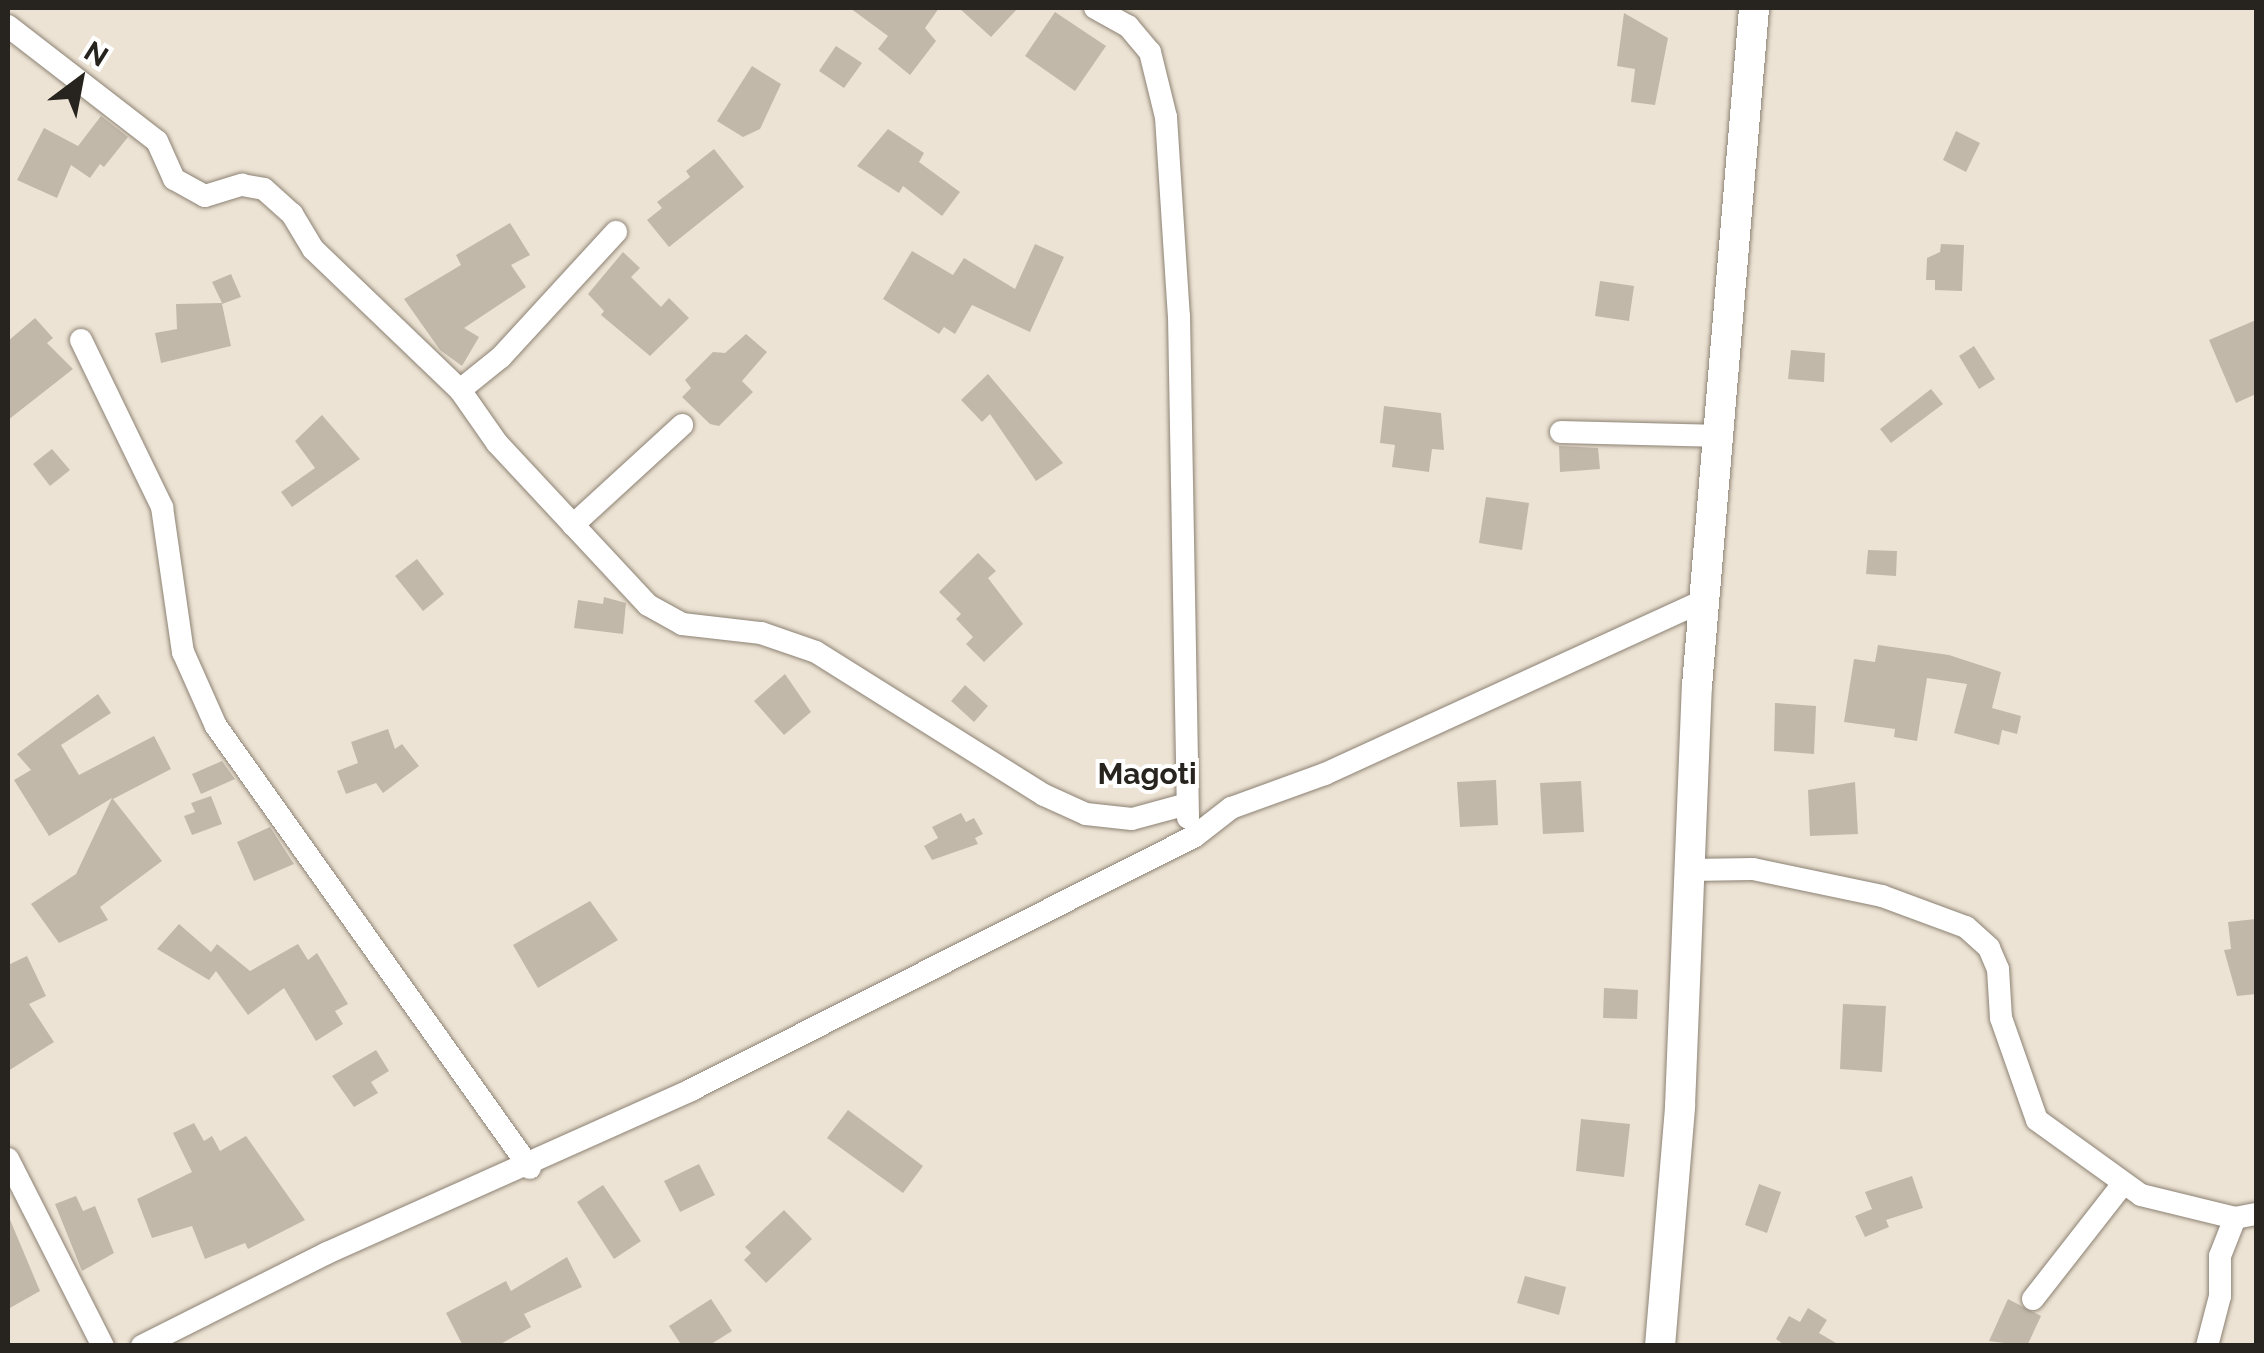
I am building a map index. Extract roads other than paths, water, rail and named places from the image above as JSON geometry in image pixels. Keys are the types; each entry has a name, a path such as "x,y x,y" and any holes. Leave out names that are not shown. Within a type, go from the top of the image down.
{"street":[{"path":"1095,8 1128,26 1150,52 1166,117 1180,316 1184,805 1195,836"},
{"path":"1660,1346 1680,1106 1688,870 1707,599 1754,8"},
{"path":"8,26 157,141 174,179 205,196 242,185 264,189 292,214 313,249 460,390 497,443 666,617 761,633 816,652 1068,807 1132,819 1184,805"},
{"path":"460,390 501,357 616,232"},
{"path":"81,340 162,507 182,652 216,726 530,1168"},
{"path":"573,525 682,426"},
{"path":"1561,432 1722,436"},
{"path":"143,1345 328,1253 530,1168 1195,836 1232,808 1325,774 1707,599"},
{"path":"1688,870 1753,869 1882,896 1966,928 1989,948 1998,969 2002,1018 2037,1120 2122,1185 2246,1216 2220,1256 2220,1296 2207,1346"},
{"path":"8,1160 103,1346"},
{"path":"2033,1299 2122,1185"}],"district":[{"name":"Magoti","path":"1147,774"}]}
